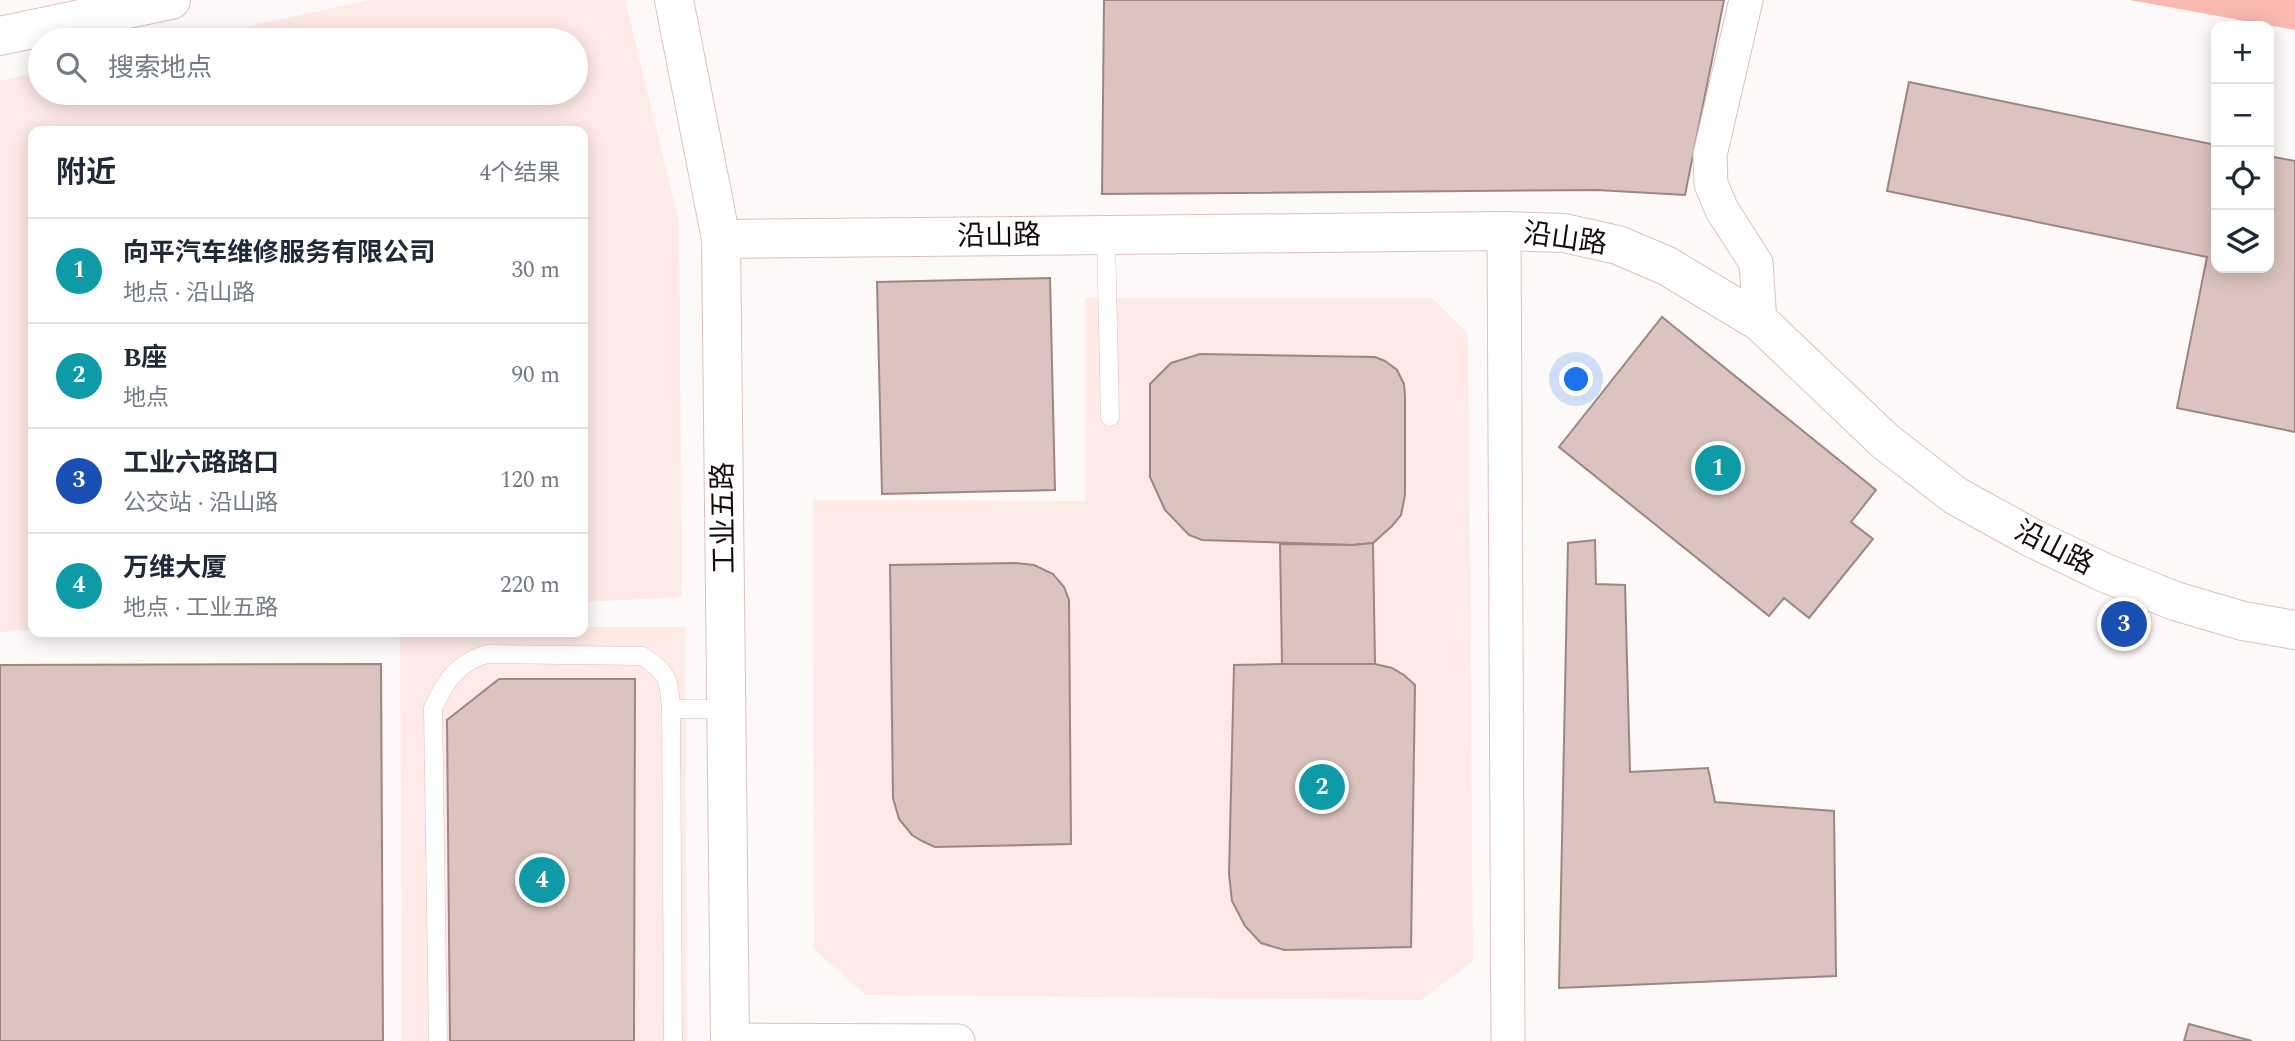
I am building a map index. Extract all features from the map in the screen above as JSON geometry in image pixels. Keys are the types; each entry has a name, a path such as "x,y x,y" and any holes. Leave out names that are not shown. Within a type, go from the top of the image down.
{"street":[{"path":"38,28 171,0"},
{"name":"工业五路","path":"674,0 721,239 730,1040"},
{"path":"1746,0 1710,155 1711,184 1722,210 1741,236 1755,263 1760,322"},
{"path":"0,36 28,30"},
{"path":"1504,231 1508,1041"},
{"name":"沿山路","path":"721,239 1504,231 1564,233 1618,245 1667,266 1760,322 1886,442 1956,496 2030,537 2128,583 2175,601 2243,621 2295,630"},
{"path":"730,1040 958,1041"}],"lane":[{"path":"1106,235 1110,417"},
{"path":"438,1041 433,708 445,682 469,660 487,654 642,656 661,668 670,687 671,709 673,1041"},
{"path":"671,709 726,709"}],"shaded area":[{"path":"370,0 625,0 679,222 682,597 588,602 588,126 28,126 28,630 0,632 0,81 28,75 28,105 588,105 588,28 240,28"},
{"path":"2130,0 2295,0 2295,30 2274,26 2274,21 2246,21"},
{"path":"1085,298 1432,298 1468,334 1473,961 1421,1000 865,995 814,949 813,500 1085,501"},
{"path":"588,627 685,627 687,1041 402,1041 400,637 588,637"}],"building":[{"path":"1104,0 1724,0 1685,195 1597,190 1102,194"},
{"path":"1909,82 2211,144 2211,273 2274,273 2274,157 2295,161 2295,432 2177,408 2207,257 1887,191"},
{"path":"1050,278 1055,490 882,494 877,282"},
{"path":"1662,317 1876,490 1851,522 1873,539 1809,618 1784,598 1769,616 1559,447"},
{"path":"1200,354 1375,357 1397,370 1404,384 1405,396 1405,495 1401,515 1392,526 1373,543 1353,545 1202,540 1189,535 1165,510 1150,477 1150,384 1171,363"},
{"path":"1595,540 1596,584 1625,585 1630,772 1708,768 1715,802 1834,811 1836,976 1559,988 1568,543"},
{"path":"1373,543 1375,664 1282,664 1280,544"},
{"path":"890,565 1034,565 1053,574 1064,587 1069,600 1071,844 935,847 912,835 899,819 893,798"},
{"path":"381,664 383,1041 0,1041 0,665"},
{"path":"1375,664 1392,668 1415,685 1411,947 1284,950 1261,943 1245,926 1232,901 1229,874 1234,665"},
{"path":"499,679 635,679 634,1041 450,1041 447,720"},
{"path":"2189,1024 2252,1041 2184,1041"}],"place":[{"name":"向平汽车维修服务有限公司","path":"1718,468"},
{"name":"工业六路路口","path":"2124,624"},
{"name":"B座","path":"1322,787"},
{"name":"万维大厦","path":"542,880"}]}
